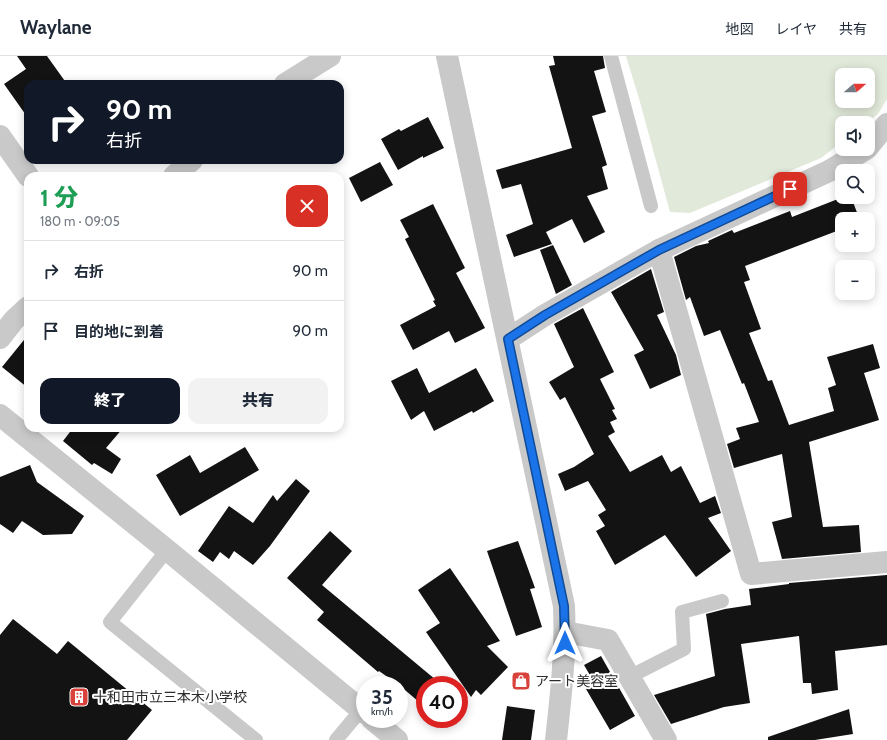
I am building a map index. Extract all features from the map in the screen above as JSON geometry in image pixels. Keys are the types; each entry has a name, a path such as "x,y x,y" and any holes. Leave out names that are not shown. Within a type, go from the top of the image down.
{"street":[{"path":"291,80 330,56"},
{"path":"447,56 564,606 564,666 556,740"},
{"path":"875,138 887,124"},
{"path":"0,136 25,172"},
{"path":"508,339 545,315 659,250 829,171 854,156"},
{"path":"178,172 188,164"},
{"path":"659,250 751,574 887,562"},
{"path":"0,338 14,320 24,311"},
{"path":"0,415 356,706"},
{"path":"565,632 608,640 666,740"},
{"path":"383,728 397,740"}],"lane":[{"path":"611,56 651,206"},
{"path":"167,550 110,622 256,740"},
{"path":"629,677 684,649 682,612 722,601"},
{"path":"336,740 356,723"}],"green space":[{"path":"626,56 887,56 887,99 878,114 875,116 835,116 835,147 821,158 690,213 670,212"}],"building":[{"path":"17,56 47,56 64,80 24,80 24,112 4,84 26,69"},
{"path":"553,56 603,56 605,68 594,71 606,112 592,116 607,165 602,167 608,189 587,196 605,232 584,243 572,219 546,232 552,244 514,257 506,235 533,224 521,184 502,189 496,170 572,148 549,66 555,65"},
{"path":"428,117 444,148 423,158 423,156 398,170 381,139 399,129 401,131"},
{"path":"380,162 393,185 361,202 349,178"},
{"path":"835,200 835,204 854,204 857,212 835,212 835,232 745,266 750,280 744,282 761,329 749,333 768,381 772,380 789,425 834,411 828,388 836,385 827,357 873,344 880,368 864,373 879,420 809,442 823,527 859,525 861,552 782,559 772,522 792,517 782,454 734,468 727,444 740,439 736,428 759,422 744,383 742,384 720,330 704,336 690,297 686,300 674,257 696,246 709,243 708,241 732,230 734,233 790,211 792,217"},
{"path":"433,204 465,268 456,273 485,328 455,343 449,331 413,350 400,325 436,306 433,301 435,300 405,239 409,237 400,220"},
{"path":"553,245 572,285 556,294 540,250"},
{"path":"651,269 664,312 657,315 676,355 681,375 650,389 634,355 644,350 611,292"},
{"path":"583,308 614,372 600,379 615,409 612,410 617,419 610,422 615,432 608,436 630,472 662,455 671,472 681,466 700,503 715,496 721,513 708,518 731,551 696,577 665,535 615,565 596,531 605,526 598,515 606,510 588,481 565,491 558,474 574,467 594,454 565,397 560,400 549,382 574,367 554,324"},
{"path":"24,340 24,385 2,367"},
{"path":"417,368 429,393 476,368 494,401 473,413 472,411 434,431 424,411 411,420 391,381"},
{"path":"70,432 120,432 106,448 121,459 112,474 94,463 92,465 63,441"},
{"path":"245,447 259,470 180,516 156,475 190,455 200,473"},
{"path":"30,465 37,482 84,516 72,534 43,535 22,521 13,533 0,524 0,477"},
{"path":"296,479 310,491 270,546 253,565 234,551 229,559 220,552 213,562 198,551 229,506 253,523 273,495 277,501"},
{"path":"330,531 352,551 322,585 431,676 416,676 416,699 408,693 408,676 386,676 379,671 378,672 317,620 324,612 287,578"},
{"path":"518,541 535,588 530,589 542,627 516,636 487,551"},
{"path":"450,568 500,641 487,646 508,667 481,695 476,690 471,697 468,693 468,676 456,676 426,632 440,623 418,590"},
{"path":"887,575 887,645 835,651 838,690 812,694 811,683 803,683 799,636 741,644 750,703 724,707 671,724 654,695 715,676 706,614 751,605 749,589 789,583"},
{"name":"十和田市立三本木小学校","path":"13,619 57,654 68,641 152,710 127,740 0,740 0,635"},
{"path":"601,656 635,716 610,730 586,689 595,684 584,665"},
{"path":"507,706 535,710 531,740 502,740"},
{"path":"849,709 853,734 815,740 768,740 768,737"}],"place":[{"name":"アート美容室","path":"521,681"},
{"name":"十和田市立三本木小学校","path":"79,697"}],"route":[{"path":"565,643 564,606 508,339 545,315 659,250 790,189"}]}
